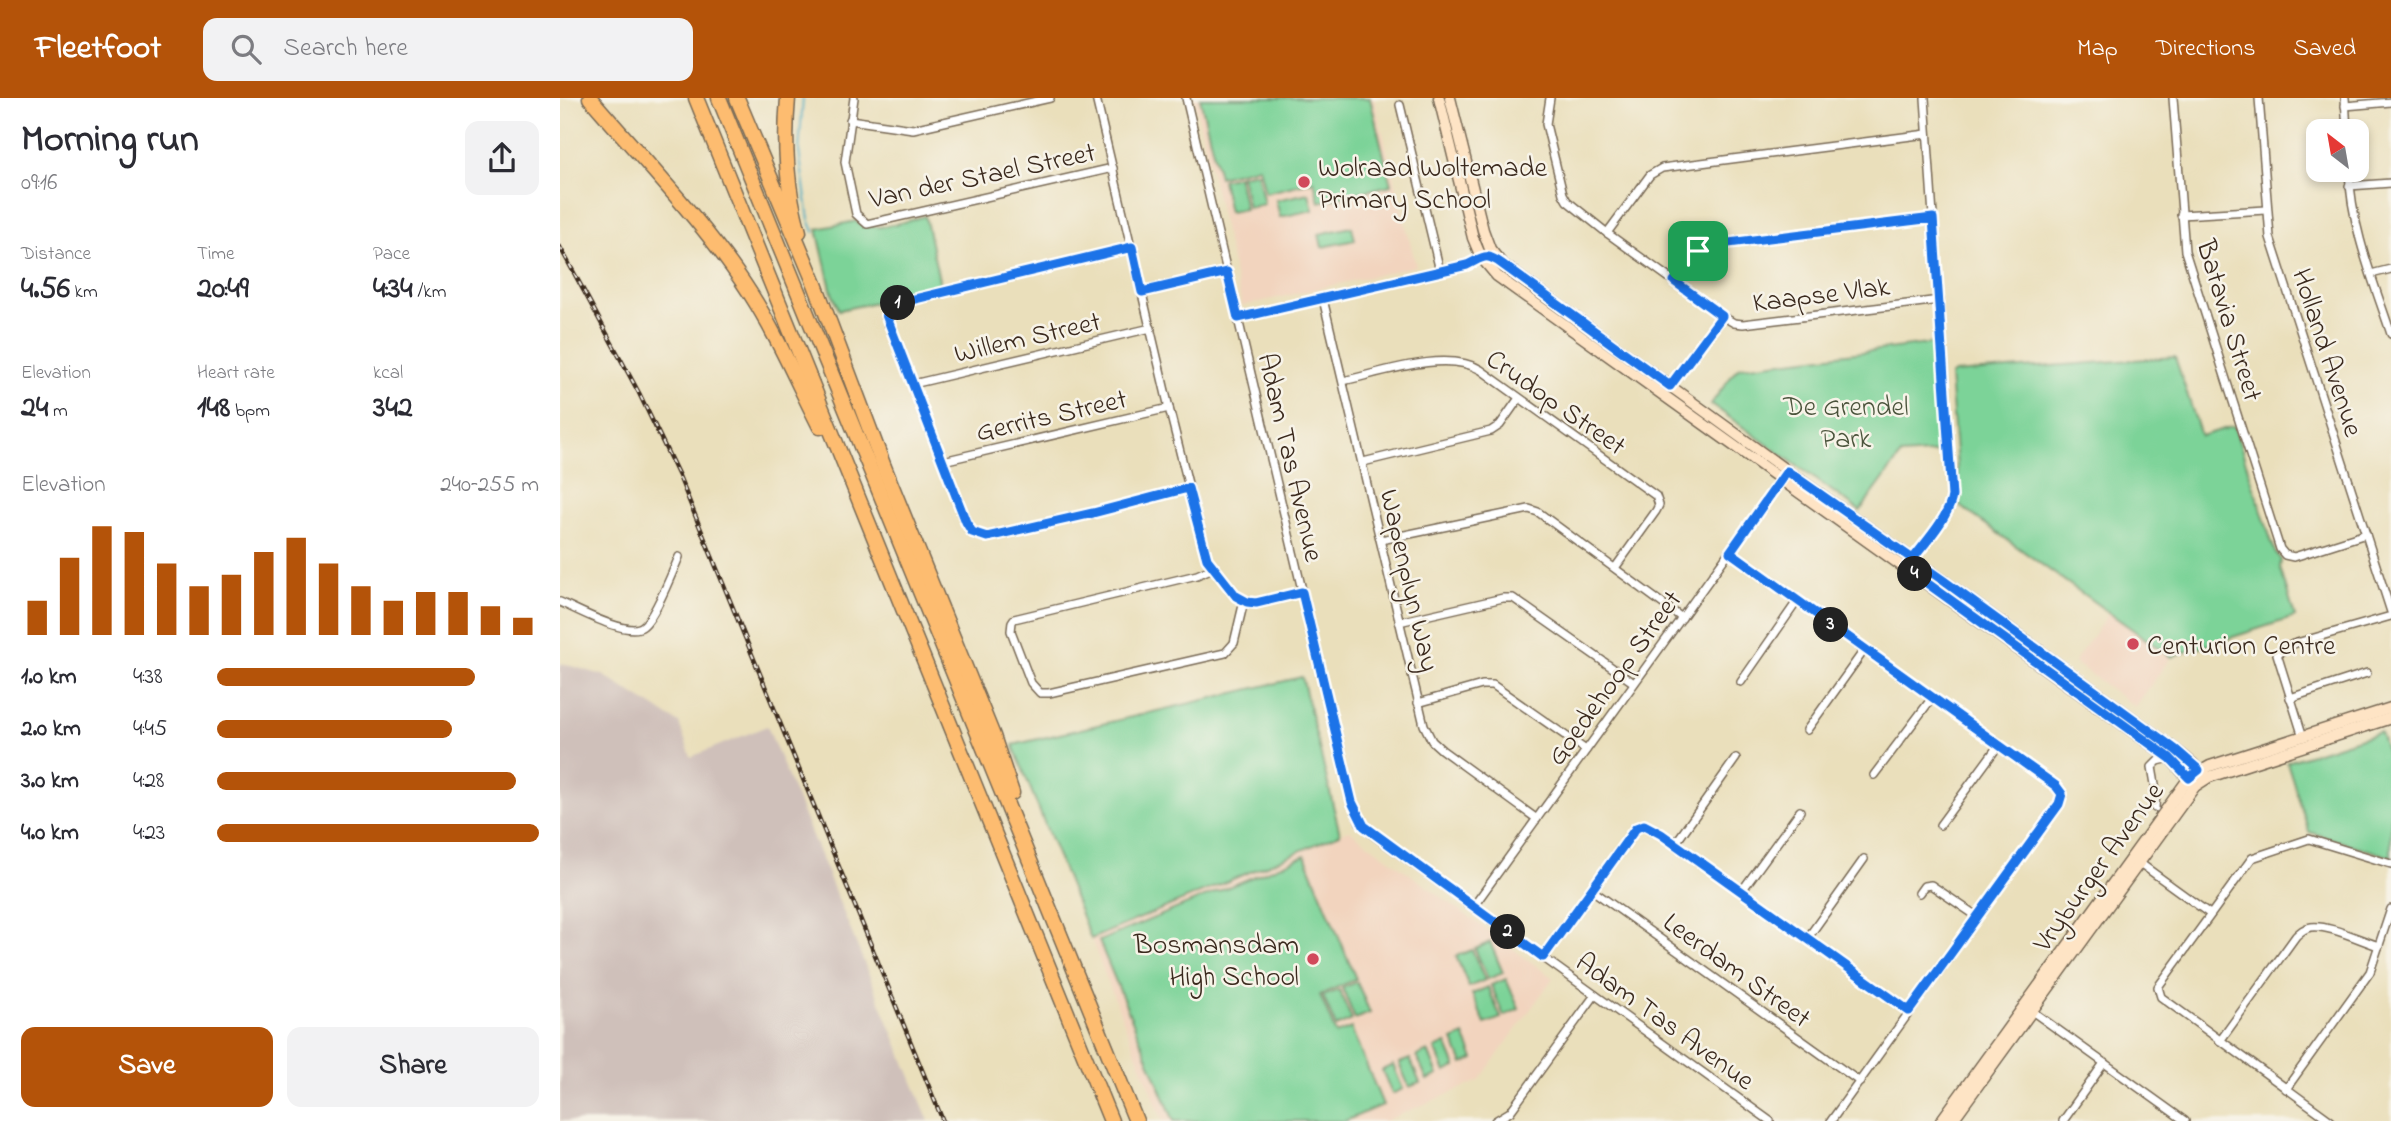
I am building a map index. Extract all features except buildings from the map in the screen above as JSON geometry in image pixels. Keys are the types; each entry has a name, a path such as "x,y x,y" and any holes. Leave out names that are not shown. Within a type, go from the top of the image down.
{"highway":[{"path":"590,98 714,244 749,291 777,339 867,522"},
{"path":"695,98 1111,1121"},
{"path":"719,98 1136,1121"},
{"path":"737,98 815,284 884,467 993,736 1023,825 1027,850"},
{"path":"788,98 786,145 789,181 795,218 815,284"}],"street":[{"name":"Van der Stael Street","path":"854,98 845,163 856,214 867,224 1113,168"},
{"path":"850,120 913,129 1050,98"},
{"path":"1097,98 1204,550 1213,568 1234,594 1244,601 1256,603 1302,592"},
{"name":"Adam Tas Avenue","path":"1186,98 1357,816 1372,834 1770,1121"},
{"path":"1439,98 1471,232 1481,257 1497,276 1516,290 1667,390"},
{"path":"1450,98 1486,239 1502,264"},
{"path":"1550,98 1546,124 1563,194 1570,205 1722,316"},
{"path":"1910,563 1945,514 1952,496 1925,98"},
{"name":"Batavia Street","path":"2173,98 2185,251 2280,549 2285,555 2294,557 2366,534"},
{"name":"Holland Avenue","path":"2259,98 2270,237 2391,614"},
{"path":"2345,102 2391,102"},
{"path":"1400,105 1440,271"},
{"path":"1607,233 1650,176 1662,168 1927,134"},
{"path":"2349,182 2351,206 2391,334"},
{"path":"2349,186 2391,183"},
{"path":"2181,215 2266,210"},
{"path":"1674,281 1694,255 1702,248 1712,245 1933,218"},
{"path":"1481,257 1486,248 1486,239"},
{"path":"1132,247 892,305 887,310 887,319 969,528 982,537 1093,513 1188,488"},
{"path":"1238,318 1467,265 1481,257 1491,257 1785,475 2176,750 2197,778"},
{"path":"2371,274 2391,269"},
{"path":"1142,292 1227,272"},
{"name":"Wapenplyn Way","path":"1323,299 1423,725 1432,741 1537,819"},
{"name":"Kaapse Vlak","path":"1667,390 1722,316 1734,323 1743,324 1940,300"},
{"name":"Willem Street","path":"913,384 1151,328"},
{"name":"Crudop Street","path":"1343,381 1425,363 1470,364 1481,370 1656,496 1658,507 1615,568"},
{"path":"1363,462 1491,431 1500,425 1518,398"},
{"name":"Gerrits Street","path":"943,461 1169,408"},
{"name":"Goedehoop Street","path":"1473,907 1785,475"},
{"path":"1381,540 1529,509 1538,512 1682,618"},
{"path":"1730,552 2061,792 2059,804 1831,1121"},
{"path":"560,602 615,626 638,629 651,614 679,557"},
{"path":"1910,563 2197,778"},
{"path":"1213,568 1197,575 1014,620 1011,631 1032,686 1044,694 1225,653 1234,643 1244,601"},
{"path":"1399,622 1513,598 1634,683"},
{"path":"1741,682 1798,600"},
{"path":"2303,737 2277,657 2281,650 2391,614"},
{"path":"1807,730 1865,649"},
{"path":"2290,698 2367,673"},
{"path":"1418,703 1482,685 1493,685 1586,750"},
{"path":"1874,775 1932,698"},
{"name":"Vryburger Avenue","path":"1941,1121 2028,1008 2197,778 2303,737 2391,708"},
{"name":"Vryburger Avenue","path":"2197,778 2391,718"},
{"path":"1940,825 1998,746"},
{"path":"1675,844 1736,758"},
{"name":"Vryburger Avenue","path":"2155,808 2156,790 2152,767 2158,761 2170,758"},
{"path":"1741,892 1800,811"},
{"path":"1543,957 1640,826 1651,827 1909,1011"},
{"path":"2331,1121 2161,998 2158,991 2160,983 2252,858 2309,839 2391,864"},
{"path":"1807,939 1864,859"},
{"path":"2135,860 2210,915"},
{"path":"1919,893 1924,886 1931,885 1978,917"},
{"name":"Leerdam Street","path":"1591,890 1860,1082"},
{"path":"2286,1089 2370,972 2391,909"},
{"path":"2220,1041 2296,936 2304,929 2314,926 2324,928 2379,946"},
{"path":"1498,1120 1510,1112 1595,995"},
{"path":"2028,1008 2185,1121"},
{"name":"Vryburger Avenue","path":"1952,1121 2028,1008"},
{"path":"2063,1121 2104,1063"}],"shaded area":[{"name":"Wolraad Woltemade Primary School","path":"1194,98 1374,98 1416,266 1242,306"},
{"path":"2109,613 2171,657 2135,707 2074,662"},
{"path":"560,663 603,675 679,723 691,757 767,726 929,1121 560,1121"},
{"name":"Bosmansdam High School","path":"1349,830 1553,978 1479,1081 1385,1121 1163,1121 1091,939"}],"green space":[{"path":"1200,98 1370,98 1391,185 1319,202 1314,181 1265,193 1259,167 1219,177"},
{"path":"1257,172 1264,204 1248,208 1241,175"},
{"path":"1238,176 1245,209 1229,212 1222,180"},
{"path":"1309,193 1313,210 1280,217 1276,200"},
{"path":"925,216 941,289 839,310 832,293 817,229 856,221 871,227 880,227"},
{"path":"1352,227 1355,240 1322,247 1319,234"},
{"name":"De Grendel Park","path":"1935,343 1943,452 1901,455 1860,511 1711,404 1741,367"},
{"path":"2175,357 2201,436 2234,426 2275,552 2281,560 2280,568 2295,617 2171,657 1960,506 1950,376 1954,373"},
{"path":"1302,677 1340,834 1091,939 1013,745"},
{"path":"2380,732 2391,766 2391,857 2309,832 2287,762"},
{"path":"1305,855 1356,979 1320,995 1336,1034 1351,1028 1383,1105 1345,1121 1174,1121 1099,941"},
{"path":"1490,942 1503,973 1488,979 1475,949"},
{"path":"1472,950 1485,980 1469,987 1456,956"},
{"path":"1506,979 1519,1009 1504,1016 1491,985"},
{"path":"1357,982 1370,1013 1355,1019 1342,988"},
{"path":"1488,987 1501,1018 1485,1024 1472,994"},
{"path":"1339,990 1352,1020 1336,1027 1323,996"},
{"path":"1464,1035 1474,1059 1463,1064 1453,1040"},
{"path":"1446,1043 1456,1067 1445,1072 1435,1048"},
{"path":"1428,1051 1438,1075 1427,1080 1417,1056"},
{"path":"1410,1059 1420,1083 1409,1087 1399,1063"},
{"path":"1393,1065 1403,1089 1392,1094 1382,1070"}],"waterway":[{"path":"803,98 799,151 809,219 814,232"}],"railway":[{"path":"560,247 639,393 679,476 943,1121"}],"place":[{"name":"Wolraad Woltemade Primary School","path":"1304,182"},
{"name":"Centurion Centre","path":"2133,644"},
{"name":"Bosmansdam High School","path":"1313,959"}],"route":[{"path":"1698,251 1674,281 1722,316 1670,386 1488,256 1467,265 1238,318 1227,272 1142,292 1132,247 894,304 887,310 886,315 972,532 987,537 1188,488 1207,559 1236,596 1256,603 1302,592 1352,802 1364,826 1543,957 1636,828 1644,825 1661,834 1909,1011 2059,804 2062,794 2056,786 1730,552 1787,471 1913,558 2176,750 2199,770 2189,778 2170,758 1906,568 1913,558 1945,514 1952,496 1933,218 1712,245 1698,251"}]}
